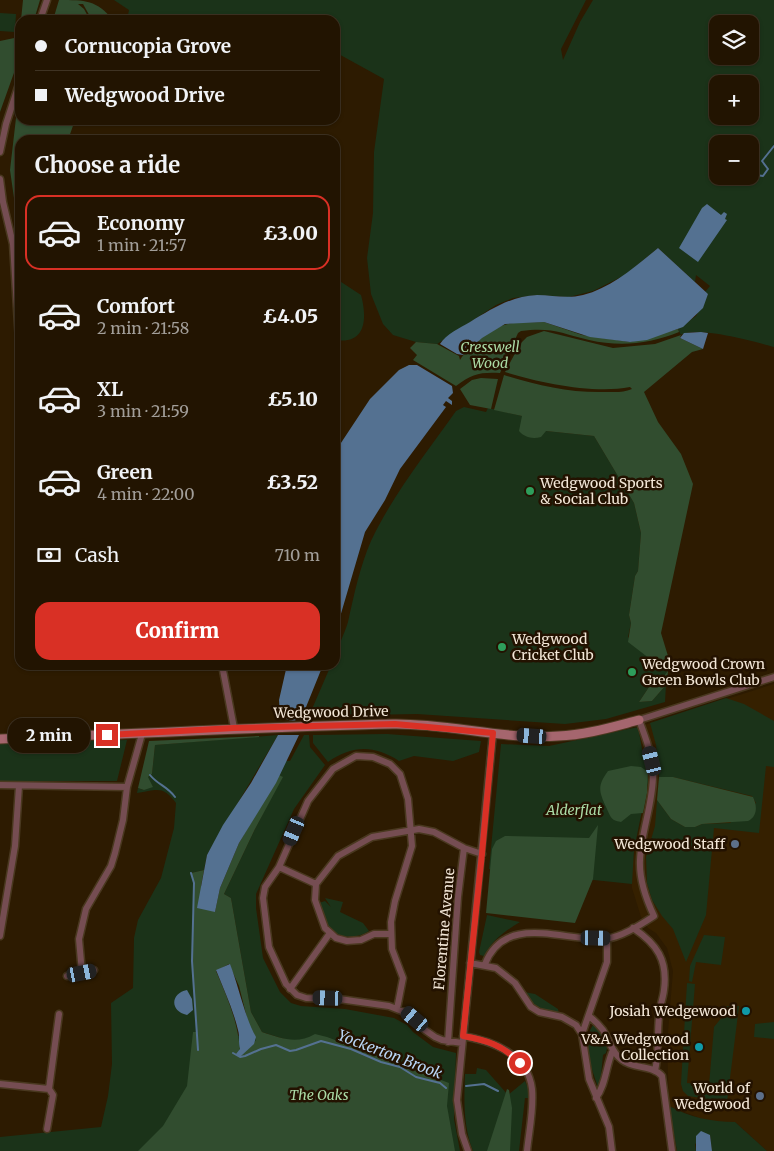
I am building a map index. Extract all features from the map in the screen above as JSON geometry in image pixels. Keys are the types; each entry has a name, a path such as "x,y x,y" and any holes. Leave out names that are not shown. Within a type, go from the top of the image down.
{"street":[{"path":"42,15 47,0"},
{"path":"0,152 15,96"},
{"path":"0,179 13,244 15,276"},
{"path":"223,670 234,728"},
{"name":"Wedgwood Drive","path":"0,739 142,734 234,728 395,724 493,733 559,736 597,731 639,720 774,677"},
{"path":"485,964 489,954 502,940 516,934 607,938 634,928 654,916 646,900 641,876 641,851 648,816 653,773 646,737 639,720"},
{"path":"468,1151 462,1134 457,1100 493,733"},
{"path":"82,973 80,939 86,909 110,866 115,853 123,820 127,787 142,734"},
{"path":"397,1009 403,978 392,949 391,934 395,901 412,846 408,800 400,774 390,764 373,757 356,756 333,769 308,801 279,867 266,887 263,898 270,947 280,972 290,989 297,994 306,998 339,999 397,1009 407,1012 425,1030 448,1042 462,1043"},
{"path":"0,785 127,787"},
{"path":"0,936 15,846 19,786"},
{"path":"391,934 374,934 361,940 347,941 330,933 322,922 316,902 316,884 336,858 372,837 419,829 434,832 464,848 482,854"},
{"name":"Florentine Avenue","path":"448,1042 458,897 464,848"},
{"path":"279,867 316,884"},
{"path":"634,928 649,938 655,946 664,969 664,989 659,1014 658,1056 655,1071"},
{"path":"290,989 330,933"},
{"path":"607,938 607,962 582,1034 589,1078 609,1126 612,1151"},
{"path":"470,963 485,964 496,968 515,983 531,1007 539,1012 570,1020 582,1034"},
{"path":"67,976 94,970"},
{"path":"47,1128 53,1095 49,1089 59,1014"},
{"path":"589,1016 603,1031 620,1059 627,1063 655,1071 662,1076 672,1151"},
{"path":"463,1036 487,1040 497,1045 514,1056 526,1071 532,1090 527,1151"},
{"path":"596,1098 600,1092 613,1050"},
{"path":"0,1084 49,1089"}],"shaded area":[{"path":"774,684 774,1151 767,1151 735,1122 718,1122 702,1119 669,1106 667,1044 673,971 667,948 656,933 648,928 641,917 632,888 632,866 648,781 638,727"}],"green space":[{"path":"23,0 40,0 36,15 22,15"},
{"path":"59,0 76,0 90,2 109,15 89,15 83,4 78,4 87,15 54,15"},
{"path":"114,0 586,0 561,49 563,60 580,22 593,0 774,0 774,347 741,338 712,333 688,332 681,335 678,329 696,316 708,294 705,292 710,286 696,275 695,282 658,248 625,275 593,291 569,297 537,295 513,298 496,305 437,344 416,342 393,335 383,324 371,294 367,258 373,213 374,152 384,79 340,55 340,15 128,15 129,10"},
{"path":"0,13 16,14 15,32 0,31"},
{"path":"15,38 15,70 0,112 0,41"},
{"path":"15,125 73,125 70,135 15,135 14,198 10,170"},
{"path":"340,281 361,295 364,312 364,320 359,334 346,340 340,340"},
{"name":"Cresswell Wood","path":"544,322 582,335 630,342 678,329 679,332 646,342 623,344 589,340 548,330 521,331 518,333 500,373 477,375 456,386 413,360 417,355 410,348 416,342 437,344 459,356 460,360 479,340 498,327 513,323"},
{"name":"Cresswell Wood","path":"544,331 613,348 655,344 681,335 680,338 703,349 692,352 644,392 658,422 681,454 693,484 661,633 668,656 668,672 666,685 652,701 639,702 657,675 662,679 667,672 628,642 631,623 629,615 635,576 638,571 641,533 634,503 594,436 546,431 541,437 529,437 519,431 522,416 494,410 504,375 566,390 619,392 632,389 630,387 600,389 567,386 505,372 520,344 527,337"},
{"name":"Cresswell Wood","path":"481,378 498,379 491,409 470,405 460,389 472,380"},
{"name":"Wedgwood Sports & Social Club","path":"464,407 486,412 488,408 522,416 546,431 594,436 634,503 641,533 638,571 635,576 629,615 631,623 628,637 667,672 662,679 657,675 639,702 652,701 666,685 665,702 606,719 565,724 417,714 309,716 329,670 340,670 340,643 348,622 360,570 379,524 411,474 456,411"},
{"path":"726,698 744,704 774,721 774,767 766,766 759,833 714,828 706,915 686,962 673,929 652,900 647,883 646,857 655,826 657,800 671,819 685,827 730,823 756,803 752,796 673,777 659,777 656,745 650,723"},
{"name":"Alderflat","path":"638,727 648,781 634,850 632,884 489,869 501,744 549,746"},
{"path":"387,734 481,741 479,752 453,761 414,756 399,761 381,752 364,749 346,752 328,762 313,743 313,735"},
{"path":"278,735 207,855 204,870 191,873 194,883 192,961 197,1032 288,1040 262,1032 251,1012 231,898 224,894 282,777 279,775 285,761 290,761 304,735 309,735 310,747 325,765 294,809 256,894 256,908 263,958 280,992 291,1003 301,1006 345,1009 394,1018 407,1025 433,1047 456,1053 454,1119 460,1151 0,1151 0,1137 101,1127 108,1096 112,1064 111,1003 133,988 134,938 138,920 161,878 174,828 176,803 167,793 155,790 137,793 138,788 144,790 148,777 152,774 155,745"},
{"path":"259,736 155,745 152,774 148,777 153,787 144,790 138,788 149,741"},
{"path":"127,740 117,781 0,781 0,743"},
{"path":"631,766 641,767 648,772 647,793 643,813 631,814 621,822 610,816 600,789 608,771"},
{"name":"The Oaks","path":"279,775 283,777 255,829 224,894 231,898 251,1012 262,1032 295,1040 315,1034 327,1037 449,1083 447,1106 455,1151 138,1151 163,1126 187,1086 193,1032 197,1032 192,961 194,883 191,873 204,870 201,886 215,912 220,888 239,843","holes":["229,964 239,986 250,1030 253,1032 256,1040 240,1057 236,1024 216,971"]},
{"path":"659,777 673,777 753,797 756,807 754,816 748,821 685,827 671,819 657,800"},
{"path":"598,825 593,879 575,923 486,913 492,849 496,841 505,836 589,838"},
{"path":"325,898 343,902 340,912 363,923 369,931 352,937 339,935 334,932 326,923 319,903 325,901 331,907"},
{"path":"487,915 520,922 499,936 484,956 480,955 479,952"},
{"path":"704,935 725,937 721,965 696,962 692,982 689,981 690,966"},
{"path":"687,983 695,984 687,1083 709,1085 714,1027 723,1016 727,1006 739,1006 727,1102 688,1096 683,1091 681,1084"},
{"path":"524,992 535,994 558,1009 559,1014 539,1008"},
{"path":"774,1022 774,1039 754,1037 755,1024"},
{"path":"593,1025 608,1044 606,1053 603,1055 600,1086 598,1087 588,1048 588,1039"},
{"path":"477,1068 486,1070 508,1095 525,1081 529,1090 528,1098 525,1098 519,1151 473,1151 466,1123 464,1103 465,1074 476,1074"},
{"path":"507,1089 509,1090 512,1108 510,1151 487,1151"},
{"path":"669,1106 701,1118 735,1122 767,1151 712,1151 710,1135 695,1144 696,1151 677,1151"}],"water":[{"path":"707,204 721,215 724,212 727,214 725,219 727,220 698,262 679,248 702,208"},
{"path":"658,248 708,294 703,308 683,327 647,340 630,342 590,337 544,322 505,324 482,338 463,355 457,354 440,344 454,332 494,308 510,301 537,295 571,297 593,292 623,276"},
{"path":"684,333 708,333 703,349 680,338"},
{"path":"409,365 417,365 452,386 453,393 448,398 452,401 452,405 446,401 443,405 446,407 400,469 385,500 365,532 340,617 340,444 370,399 399,370"},
{"path":"286,670 321,670 302,717 293,721 280,715 279,700"},
{"path":"278,735 299,735 276,783 239,843 220,888 215,912 197,908 207,855 223,825 251,783"},
{"path":"230,964 256,1037 254,1044 240,1057 236,1054 240,1049 236,1022 216,970"},
{"path":"187,990 192,999 193,1010 187,1015 177,1010 174,1002 178,995"},
{"path":"701,1131 710,1135 712,1151 696,1151 696,1136"}],"waterway":[{"path":"759,175 763,176 768,169 762,161 774,146"},
{"path":"150,775 175,797"},
{"path":"191,873 194,883 192,961 198,1050"},
{"name":"Yockerton Brook","path":"233,1053 240,1057 276,1045 290,1051 321,1041 351,1049 381,1062 400,1067 416,1077 440,1083 446,1088"},
{"name":"Yockerton Brook","path":"466,1086 484,1084 498,1091"}],"place":[{"name":"Wedgwood Sports & Social Club","path":"530,491"},
{"name":"Wedgwood Cricket Club","path":"502,647"},
{"name":"Wedgwood Crown Green Bowls Club","path":"632,672"},
{"name":"Wedgwood Staff","path":"735,844"},
{"name":"Josiah Wedgewood","path":"746,1011"},
{"name":"V&A Wedgwood Collection","path":"699,1047"},
{"name":"World of Wedgwood","path":"760,1096"}],"route":[{"path":"107,735 172,733 234,728 395,724 493,733 463,1036 487,1040 505,1049 520,1063"}]}
